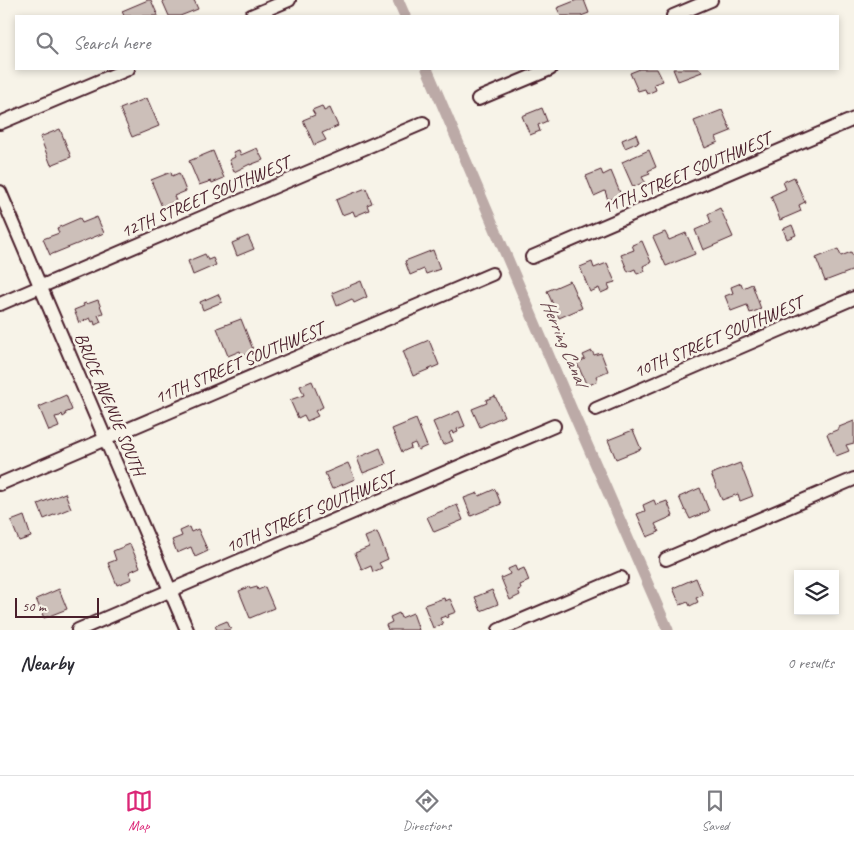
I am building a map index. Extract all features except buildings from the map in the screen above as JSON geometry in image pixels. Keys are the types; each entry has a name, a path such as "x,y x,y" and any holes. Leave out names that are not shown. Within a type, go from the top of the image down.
{"street":[{"path":"253,15 289,0"},
{"path":"675,15 711,0"},
{"path":"0,123 126,70"},
{"path":"478,99 548,70"},
{"name":"11TH STREET SOUTHWEST","path":"532,257 854,120"},
{"name":"12TH STREET SOUTHWEST","path":"0,304 423,122"},
{"name":"BRUCE AVENUE SOUTH","path":"0,192 188,630"},
{"name":"11TH STREET SOUTHWEST","path":"0,484 492,274"},
{"name":"10TH STREET SOUTHWEST","path":"596,409 854,298"},
{"name":"10TH STREET SOUTHWEST","path":"78,630 554,426"},
{"path":"666,560 854,478"},
{"path":"499,630 621,578"}],"waterway":[{"name":"Herring Canal","path":"398,0 405,15"},
{"name":"Herring Canal","path":"427,70 668,630"}]}
